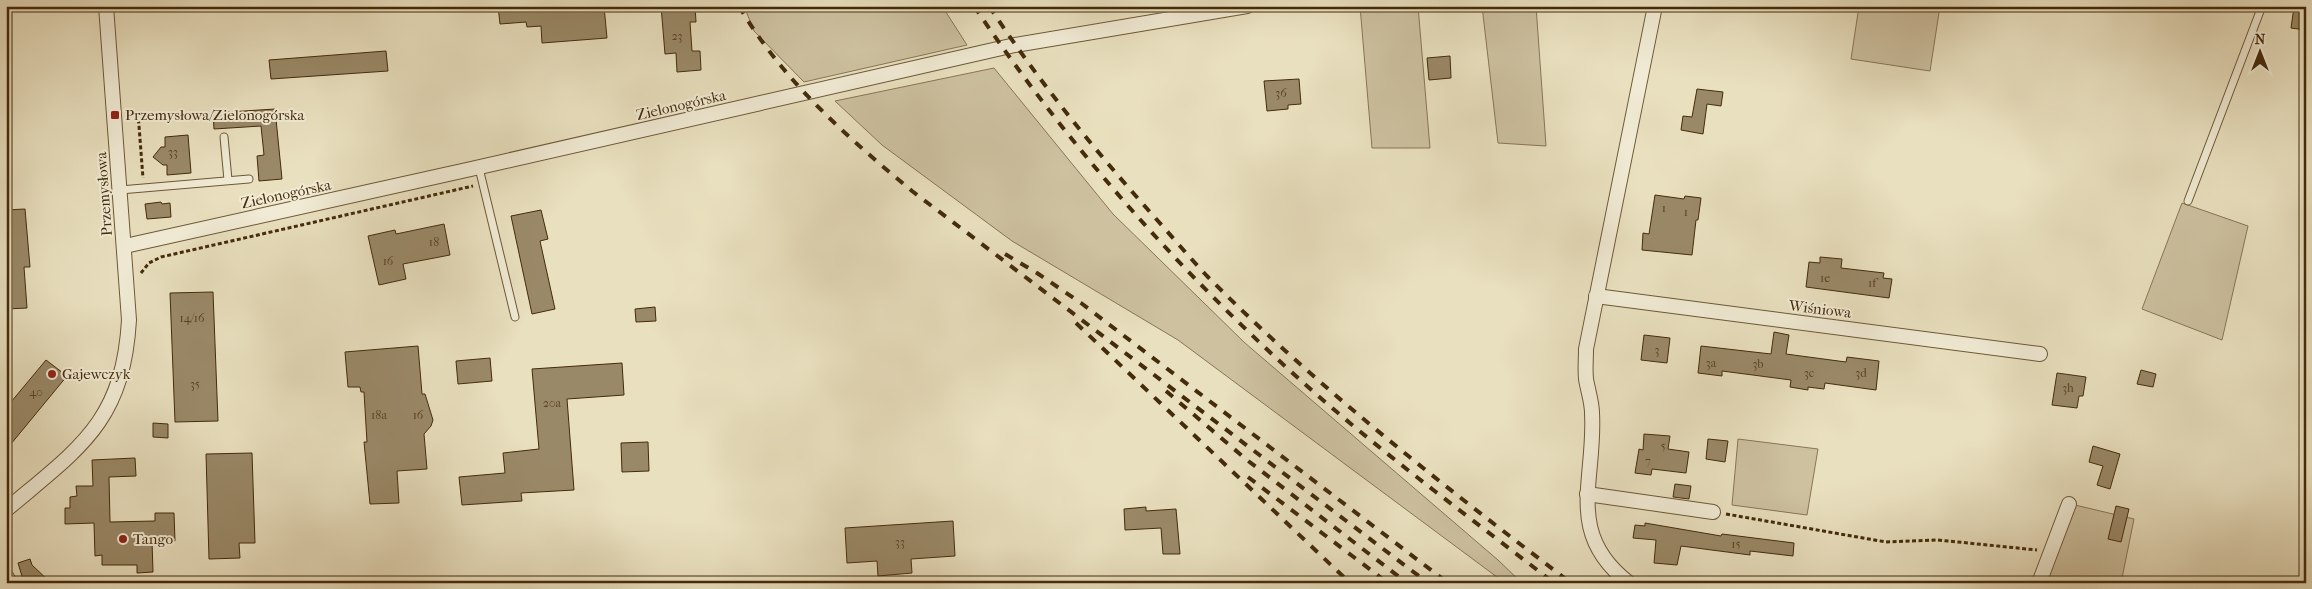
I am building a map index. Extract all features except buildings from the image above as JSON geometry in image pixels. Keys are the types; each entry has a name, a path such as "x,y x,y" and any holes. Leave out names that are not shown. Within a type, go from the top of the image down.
{"street":[{"name":"Przemysłowa","path":"6,510 60,464 95,429 107,412 121,378 128,335 127,288 106,6"},
{"name":"Zielonogórska","path":"124,246 479,168 1015,45 1220,9 1248,6"},
{"path":"1629,583 1618,574 1600,552 1591,531 1587,494 1592,413 1586,378 1586,349 1655,6"},
{"name":"Wiśniowa","path":"1596,296 2040,354"},
{"path":"1587,494 1713,512"},
{"path":"2039,583 2069,504"},
{"path":"6,576 10,583"}],"lane":[{"path":"2188,201 2262,6"},
{"path":"224,137 228,180"},
{"path":"479,168 515,316"},
{"path":"120,190 249,178"}],"path":[{"path":"138,114 144,188"},
{"path":"127,288 149,263 161,257 483,184"},
{"path":"1713,512 1886,542 1938,540 2051,551"}],"shaded area":[{"path":"744,6 942,6 967,45 804,82 754,31"},
{"path":"1360,6 1418,6 1430,148 1372,148"},
{"path":"1482,6 1536,6 1546,146 1498,143"},
{"path":"1859,6 1940,6 1930,71 1851,59"},
{"path":"994,68 1113,214 1245,343 1498,560 1522,583 1505,583 1178,340 1012,241 882,145 835,101"},
{"path":"2182,203 2248,226 2222,340 2142,309"},
{"path":"1738,439 1818,449 1807,515 1732,505"},
{"path":"2075,505 2134,519 2121,583 2045,583"}],"railway":[{"path":"739,6 756,33 795,83 840,128 912,191 1428,583"},
{"path":"974,6 1051,113 1093,165 1136,215 1227,311 1275,357 1352,425 1554,583"},
{"path":"989,6 1069,117 1207,276 1293,358 1384,436 1571,583"},
{"path":"1005,254 1081,303 1448,583"},
{"path":"1076,323 1350,583"},
{"path":"1166,391 1247,460 1407,583"},
{"path":"1248,477 1388,583"}],"place":[{"name":"Przemysłowa/Zielonogórska","path":"115,115"},
{"name":"Gajewczyk","path":"52,374"},
{"name":"Tango","path":"123,539"}]}
